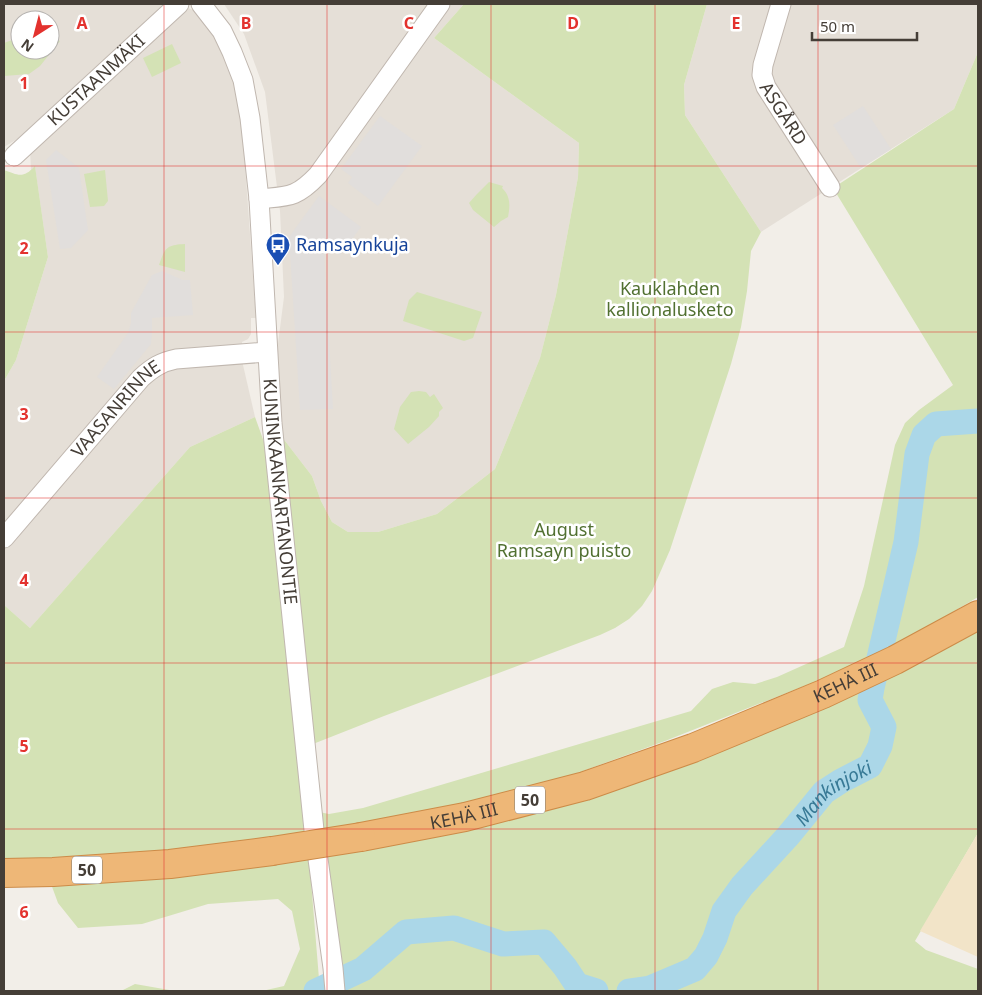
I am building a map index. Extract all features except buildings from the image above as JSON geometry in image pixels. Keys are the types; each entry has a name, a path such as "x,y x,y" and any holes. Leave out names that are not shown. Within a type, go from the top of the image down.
{"highway":[{"name":"KEHÄ III","path":"4,873 160,865 272,851 362,837 466,816 585,786 693,748 823,694 894,660 973,618"}],"street":[{"name":"KUSTAANMÄKI","path":"14,156 180,4"},
{"name":"KUNINKAANKARTANONTIE","path":"201,4 222,31 243,80 250,118 259,199 273,432 314,830 335,991"},
{"path":"259,199 294,194 304,189 318,175 440,4"},
{"name":"ASGÅRD","path":"781,4 762,65 762,75 766,87 830,187"},
{"name":"VAASANRINNE","path":"4,538 141,378 154,367 165,361 176,359 267,352"}],"shaded area":[{"path":"4,4 171,4 24,135 4,147"},
{"path":"224,4 464,4 434,38 579,143 578,177 556,295 540,358 495,469 437,514 378,532 348,532 332,522 321,501 312,476 282,437 276,359 284,297 280,211 265,92 244,34"},
{"path":"707,4 978,4 978,52 954,109 761,232 685,115 684,85"},
{"path":"188,8 196,11 212,31 224,53 241,109 256,318 251,318 251,334 248,339 242,342 243,365 255,417 190,447 30,628 4,605 4,381 16,360 48,257 35,167 31,170 30,149 180,10"},
{"path":"863,106 891,149 861,168 833,125"},
{"path":"380,116 422,146 378,206 348,183 352,177 341,169"},
{"path":"56,150 79,168 88,230 71,248 60,249 46,160"},
{"path":"319,196 361,227 340,255 327,246 324,248 333,409 300,410 289,237"},
{"path":"162,271 183,280 190,280 193,315 152,318 151,344 114,389 97,377 128,333 131,313 152,275"}],"green space":[{"name":"August Ramsayn puisto","path":"464,4 707,4 684,85 685,115 761,232 751,251 741,327 731,364 670,550 652,591 642,606 629,619 600,635 313,744 282,437 312,476 321,501 332,522 348,532 378,532 437,514 495,469 540,358 556,295 578,177 579,143 434,38"},
{"path":"10,41 10,60 45,60 29,74 4,76 4,43"},
{"path":"172,44 181,63 152,77 143,58"},
{"path":"978,52 978,597 887,651 832,675 665,741 561,779 442,809 321,833 319,812 329,814 363,808 691,711 712,689 733,682 755,684 777,677 844,647 864,586 895,445 905,423 919,410 953,385 833,188 954,109"},
{"path":"35,166 48,257 16,360 4,381 4,170 20,175 27,173"},
{"path":"105,170 108,201 104,206 90,207 84,174"},
{"path":"489,182 503,186 502,188 509,202 508,217 494,227 473,210 469,203"},
{"path":"185,244 185,272 159,265 167,248"},
{"path":"417,292 482,312 473,338 464,341 403,321 409,300"},
{"path":"411,392 426,392 430,397 434,394 443,408 439,412 439,416 429,427 408,444 394,429 400,407"},
{"path":"255,417 264,442 305,834 187,851 4,863 4,605 30,628 190,447"},
{"path":"978,629 978,833 915,941 926,950 978,969 978,991 342,991 322,857 433,837"},
{"path":"309,857 320,991 262,991 284,986 300,949 292,911 278,899 208,904 142,924 78,928 58,903 51,884"},
{"path":"135,984 175,991 121,991"}],"sand":[{"path":"978,833 978,957 920,931"}],"waterway":[{"name":"Mankinjoki","path":"629,991 650,988 695,969 706,956 715,938 724,911 742,886 788,836 824,792 870,766 880,746 884,727 870,700 906,542 917,454 924,435 936,424 978,421"},
{"path":"316,991 363,969 406,932 454,928 503,944 544,942 577,985 596,991"},
{"path":"575,991 577,985"}],"place":[{"name":"Ramsaynkuja","path":"278,266"}],"park label":[{"name":"Kauklahden kallionalusketo","path":"670,299"}]}
